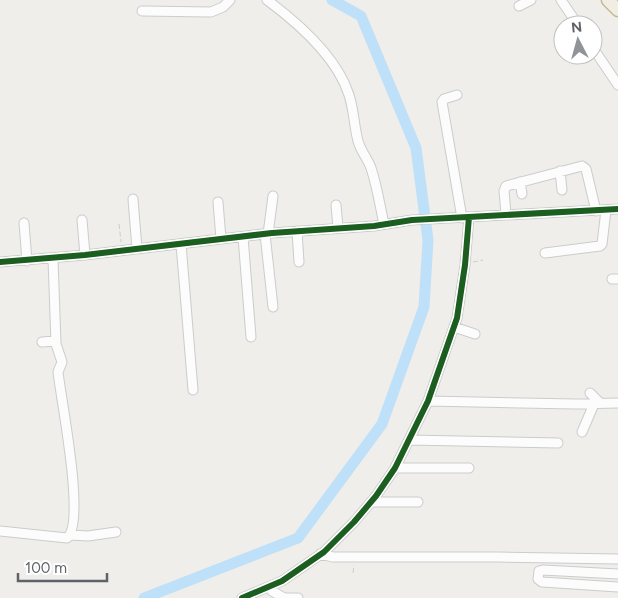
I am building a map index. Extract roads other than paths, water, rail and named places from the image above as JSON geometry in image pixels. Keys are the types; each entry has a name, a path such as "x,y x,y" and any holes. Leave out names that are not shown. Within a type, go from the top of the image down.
{"highway":[{"path":"608,0 618,10"}],"street":[{"path":"142,11 211,12 223,7 230,0"},
{"path":"267,0 296,22 317,45 343,80 351,103 358,141 367,157 375,180 384,224"},
{"path":"519,6 531,0"},
{"path":"561,0 571,15"},
{"path":"603,63 618,85"},
{"path":"242,598 282,581 320,554 354,522 372,502 395,468 428,401 457,318 465,261 465,217 442,102 444,99 458,95"},
{"path":"506,214 504,188 555,172 584,167 601,210 602,244 600,246 545,253"},
{"path":"553,183 555,172"},
{"path":"555,172 562,190"},
{"path":"520,182 522,194"},
{"path":"273,196 267,234 273,307"},
{"path":"133,199 137,249"},
{"path":"218,202 221,239"},
{"path":"336,206 338,228"},
{"path":"0,262 53,259 267,234 412,220 618,209"},
{"path":"82,220 85,255"},
{"path":"24,223 27,261"},
{"path":"297,232 299,262"},
{"path":"243,237 251,337"},
{"path":"181,244 193,390"},
{"path":"53,259 55,341 62,362 58,372 75,499 74,524 71,535"},
{"path":"454,327 475,334"},
{"path":"42,342 55,341"},
{"path":"590,393 597,403"},
{"path":"428,401 618,403"},
{"path":"582,432 597,403"},
{"path":"409,440 558,442"},
{"path":"395,468 469,468"},
{"path":"372,502 418,502"},
{"path":"0,531 57,538 67,538 71,535 88,536 116,532"},
{"path":"320,554 340,557 618,559"},
{"path":"618,574 543,570 539,571 538,579 542,582 618,587"},
{"path":"271,586 272,591 282,597 298,598"}],"waterway":[{"path":"144,598 298,538 382,424 424,307 428,240 416,148 361,16 332,0"}]}
